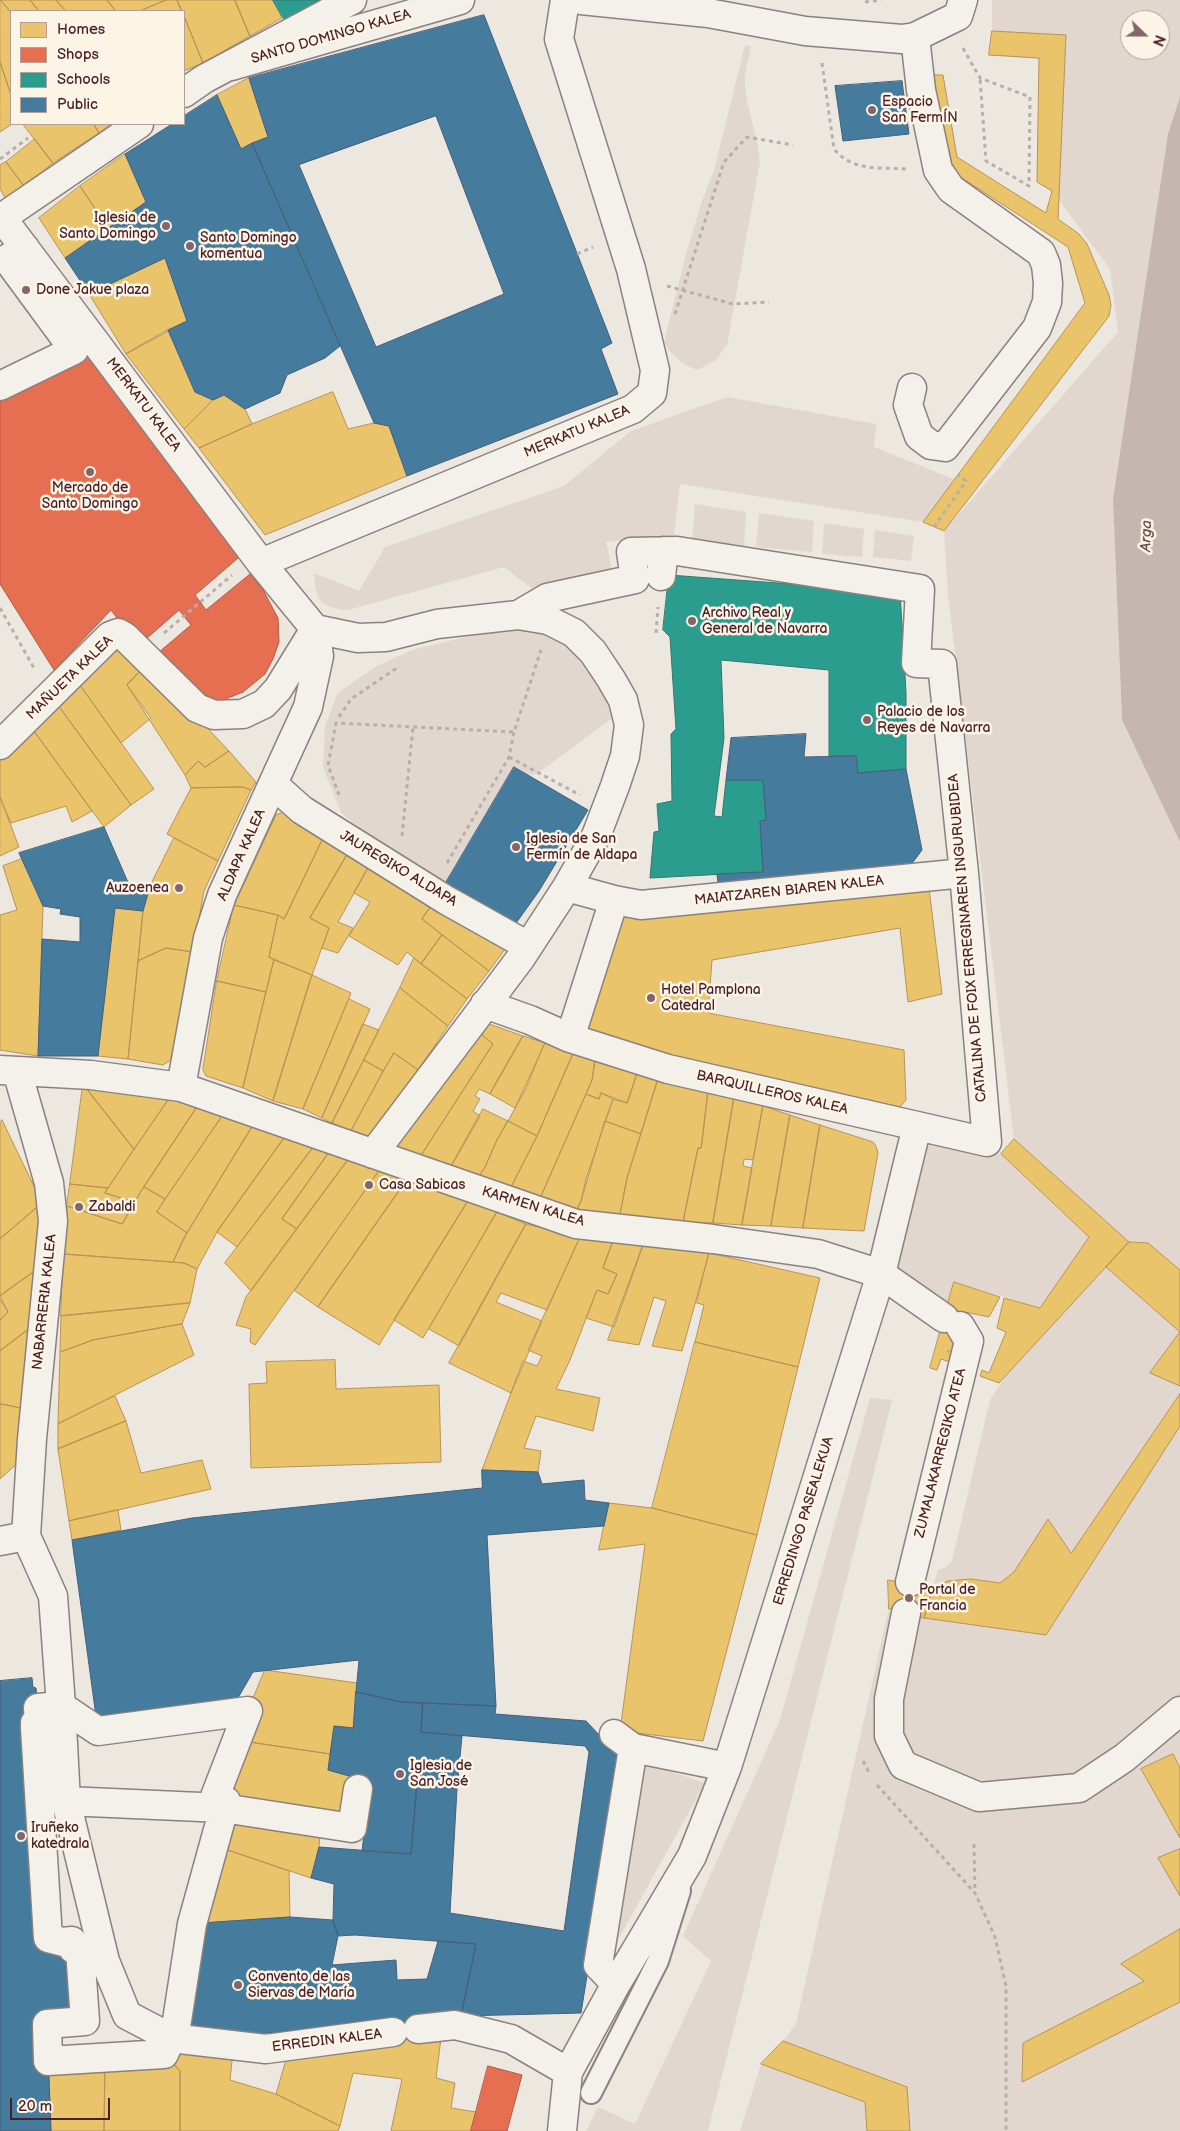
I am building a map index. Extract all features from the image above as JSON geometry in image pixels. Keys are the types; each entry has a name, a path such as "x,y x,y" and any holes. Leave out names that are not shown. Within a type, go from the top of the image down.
{"street":[{"name":"SANTO DOMINGO KALEA","path":"231,66 460,0"},
{"name":"MERKATU KALEA","path":"249,567 633,409 652,393 655,370 631,269 558,39 565,0"},
{"path":"581,0 708,13 805,31 902,40 915,37 958,16 963,0"},
{"name":"SANTO DOMINGO KALEA","path":"185,92 204,79 346,2"},
{"path":"912,388 908,405 919,436 931,445 945,447 1037,328 1047,302 1048,283 1046,265 1041,253 951,189 938,170 921,90 915,37"},
{"path":"1,219 138,125"},
{"name":"MERKATU KALEA","path":"1,219 25,248 249,567 315,629"},
{"path":"0,386 74,350 7,259 25,248"},
{"name":"CATALINA DE FOIX ERREGINAREN INGURUBIDEA","path":"518,615 547,598 635,579 631,552 662,563 678,551 920,589 916,662 942,664 964,874 987,1142 917,1126"},
{"path":"315,629 358,638 386,637 437,624 518,615 548,620 574,633 593,652 623,700 629,725 625,756 596,836 567,887 520,959 373,1154"},
{"name":"MAÑUETA KALEA","path":"0,745 110,636 118,633 142,653 197,708 214,715 243,714 264,704 278,689 315,629"},
{"name":"ALDAPA KALEA","path":"181,1087 208,938 222,895 274,785 308,706 319,656 315,629"},
{"name":"JAUREGIKO ALDAPA","path":"274,785 302,810 324,824 446,900 528,946"},
{"name":"MAIATZAREN BIAREN KALEA","path":"567,887 614,900 641,905 964,874"},
{"path":"570,1038 614,900"},
{"name":"BARQUILLEROS KALEA","path":"485,1004 530,1020 570,1038 668,1069 917,1126"},
{"name":"NABARRERIA KALEA","path":"172,2038 127,2015 105,1961 66,1801 62,1706 52,1596 13,1539 32,1439 53,1221 49,1183 8,1070 91,1075 181,1087"},
{"name":"KARMEN KALEA","path":"181,1087 576,1224 713,1239 818,1254 881,1274 952,1322"},
{"path":"881,1274 917,1126"},
{"name":"ERREDINGO PASEALEKUA","path":"568,2072 616,1984 692,1856 727,1767 881,1274"},
{"name":"ZUMALAKARREGIKO ATEA","path":"910,1582 969,1341 952,1322"},
{"path":"906,1613 888,1699 888,1736 903,1765 979,1797 1079,1788 1124,1758 1180,1711"},
{"path":"62,1706 98,1731 248,1711 214,1799 226,1801 223,1808 192,1924 176,2027 164,2054 48,2061 47,2024 85,2020 80,1950 72,1949 72,1941 63,1942 48,1938 34,1728 35,1724 39,1724 38,1708 62,1706"},
{"path":"616,1984 598,1965 624,1741 727,1767"},
{"path":"66,1801 223,1808 352,1828 358,1789"},
{"name":"ERREDIN KALEA","path":"172,2038 266,2049 455,2025 511,2039 568,2072"},
{"path":"562,2131 568,2072"}],"lane":[{"path":"591,2093 658,1961 692,1856"}],"path":[{"path":"871,2 882,0"},
{"path":"960,43 980,78 986,161 1029,186 1030,97 980,78"},
{"path":"822,62 834,149 842,159 857,166 938,170"},
{"path":"674,317 724,162 747,137 793,145"},
{"path":"0,159 28,138"},
{"path":"577,254 601,244"},
{"path":"659,284 733,304 769,302"},
{"path":"934,527 966,481 954,473"},
{"path":"142,653 249,567"},
{"path":"0,608 50,696"},
{"path":"532,649 541,649 549,654"},
{"path":"446,865 509,757 514,732 541,649"},
{"path":"341,800 328,765 336,723 351,699 401,666"},
{"path":"336,723 514,732"},
{"path":"401,839 413,727"},
{"path":"509,757 606,809"},
{"path":"876,1784 975,1892 995,1937 1006,1986 1006,2131"},
{"path":"974,1844 975,1892"}],"shaded area":[{"path":"992,0 1180,0 1180,97 1168,134 1113,499 1122,720 1180,842 1180,1269 1148,1243 1129,1242 1014,1139 948,594 944,531 1118,332 1110,269 1052,191 1037,182 1039,59 989,55 992,31"},
{"path":"745,45 751,46 745,85 760,162 727,345 715,361 697,370 678,359 670,352 664,342 686,254 701,204 714,170"},
{"path":"727,397 876,424 874,447 956,480 923,522 680,484 674,535 606,542 613,574 534,590 504,567 348,610 331,607 321,601 318,596 314,573 359,591 385,547 564,486 631,431"},
{"path":"695,504 746,512 744,546 692,541"},
{"path":"759,513 814,521 812,552 756,547"},
{"path":"824,523 864,529 862,557 822,554"},
{"path":"875,530 914,536 911,561 873,557"},
{"path":"512,629 540,633 567,647 601,681 616,715 538,773 528,776 513,767 445,884 411,861 367,836 341,812 323,767 325,726 338,693 375,667 412,650 474,635"},
{"path":"917,1126 987,1142 1089,1237 1040,1308 955,1282 944,1318 881,1274"},
{"path":"1106,1267 1180,1332 1151,1373 1180,1386 1180,1394 1071,1553 1048,1519 1014,1572 1000,1583 966,1580 933,1587 938,1570 946,1567 952,1561 990,1400 1005,1377"},
{"path":"870,1398 892,1400 708,2131 586,2131 598,2107 635,2124 711,1961 683,1936 780,1720"},
{"path":"1180,1426 1180,2131 910,2131 907,2087 783,2041 796,2024 888,1612 1046,1635"},
{"path":"638,1761 705,1783 610,1954"},
{"path":"761,2064 865,2102 867,2131 740,2131"}],"water":[{"name":"Arga","path":"1180,97 1180,842 1122,720 1113,499 1168,134"}],"building: Homes":[{"path":"0,0 10,11 10,92 0,62"},
{"path":"1,0 30,0 38,10 10,10"},
{"path":"30,0 56,0 65,10 38,10"},
{"path":"56,0 107,0 115,10 65,10"},
{"path":"107,0 166,0 142,10 115,10"},
{"path":"166,0 177,0 182,10 143,10"},
{"path":"177,0 235,0 250,36 203,63 185,18 185,10 182,10"},
{"path":"235,0 273,0 282,18 250,36"},
{"path":"185,18 203,63 185,71"},
{"path":"992,31 1066,35 1058,219 1079,234 1087,244 1109,295 1111,305 1109,316 944,531 923,522 1085,303 1068,247 948,169 929,75 943,75 957,157 1046,213 1052,191 1037,182 1039,58 989,55"},
{"path":"0,62 10,92 10,125 0,132"},
{"path":"249,78 268,137 241,149 217,95"},
{"path":"24,125 95,125 99,133 53,163"},
{"path":"95,125 110,125 99,133"},
{"path":"35,139 53,163 24,186 6,162"},
{"path":"125,154 146,202 108,228 80,186"},
{"path":"6,162 24,186 6,199 0,189 0,165"},
{"path":"80,186 108,228 65,258 39,218"},
{"path":"165,258 187,321 126,354 89,294"},
{"path":"168,330 195,392 213,400 184,429 126,354"},
{"path":"333,392 348,429 374,423 389,426 407,476 265,535 199,448 252,424"},
{"path":"224,395 245,409 252,424 199,448 184,429 213,400"},
{"path":"123,640 148,663 127,685 151,718 121,743 77,681"},
{"path":"148,663 229,751 205,767 198,761 185,775 127,685"},
{"path":"77,681 154,789 131,805 55,701"},
{"path":"55,701 131,805 104,827 31,727"},
{"path":"31,727 92,811 72,822 66,806 11,823 0,797 0,759"},
{"path":"229,751 256,782 251,790 243,787 191,788 185,775 198,761 205,767"},
{"path":"243,787 251,790 218,861 167,834 191,788"},
{"path":"0,797 19,847 0,856"},
{"path":"285,812 326,832 284,919 278,915 234,905 276,815"},
{"path":"326,832 351,848 310,918 329,928 312,975 269,957 278,915 284,919"},
{"path":"174,838 218,861 204,891 193,952 166,948 138,961 143,911 150,886"},
{"path":"351,848 372,861 338,922 353,928 338,953 322,948 329,928 310,918"},
{"path":"27,857 43,906 38,1056 0,1050 0,915 17,910 3,866"},
{"path":"372,861 436,899 422,919 442,935 421,964 407,952 398,965 349,936 370,902 354,893"},
{"name":"Hotel Pamplona Catedral","path":"929,888 942,994 908,1002 900,928 712,960 708,1013 904,1050 906,1100 897,1110 579,1037 622,909"},
{"path":"436,899 511,941 489,971 422,919"},
{"path":"234,905 278,915 269,957 274,960 266,992 217,981"},
{"path":"115,908 143,911 128,1059 98,1056"},
{"path":"442,935 489,971 467,999 421,964"},
{"path":"166,948 193,952 171,1060 163,1065 128,1059 138,961"},
{"path":"414,958 467,999 448,1026 400,988"},
{"path":"274,960 312,975 273,1101 243,1088"},
{"path":"312,975 351,993 303,1109 273,1101"},
{"path":"217,981 266,992 243,1088 206,1076 203,1070"},
{"path":"400,988 448,1026 418,1070 394,1053 383,1071 364,1060"},
{"path":"349,999 370,1009 322,1118 303,1109"},
{"path":"481,1021 523,1036 490,1094 479,1089 475,1096 480,1099 473,1111 480,1116 448,1172 418,1160 493,1044 475,1029"},
{"path":"363,1024 379,1030 332,1123 322,1118"},
{"path":"475,1029 493,1044 418,1160 389,1149"},
{"path":"523,1036 545,1043 515,1108 490,1094"},
{"path":"545,1043 573,1054 537,1136 508,1121 526,1088"},
{"path":"394,1053 418,1070 372,1137 351,1131"},
{"path":"573,1054 595,1061 592,1080 538,1203 508,1193 537,1136"},
{"path":"364,1060 383,1071 351,1131 332,1123"},
{"path":"595,1061 637,1074 627,1103 601,1093 599,1099 586,1094 592,1080"},
{"path":"637,1074 658,1079 641,1134 605,1121 613,1099 627,1103"},
{"path":"658,1079 708,1092 701,1148 698,1148 683,1222 619,1219 627,1178"},
{"path":"83,1084 171,1096 134,1149"},
{"path":"83,1084 134,1149 108,1188 70,1184"},
{"path":"708,1092 734,1098 713,1223 683,1222 698,1148 701,1148"},
{"path":"601,1093 613,1099 586,1179 581,1201 575,1214 538,1203 586,1094 599,1099"},
{"path":"171,1096 199,1104 134,1202 105,1193"},
{"path":"734,1098 763,1106 753,1160 744,1159 743,1166 752,1168 742,1225 713,1223"},
{"path":"199,1104 225,1112 165,1199 144,1187"},
{"path":"763,1106 790,1115 771,1226 742,1225"},
{"path":"483,1109 508,1121 476,1181 448,1172"},
{"path":"225,1112 255,1122 187,1233 157,1212"},
{"path":"790,1115 820,1125 803,1228 771,1226"},
{"path":"2,1120 42,1203 0,1239 0,1123"},
{"path":"508,1121 537,1136 508,1193 476,1181"},
{"path":"605,1121 641,1134 627,1178 619,1219 575,1214 581,1201"},
{"path":"255,1122 287,1134 217,1232 197,1269 184,1263 173,1262 182,1241"},
{"path":"820,1125 873,1142 876,1146 878,1153 864,1231 803,1228"},
{"path":"287,1134 315,1145 237,1247 217,1232"},
{"path":"1014,1139 1129,1242 999,1383 980,1376 982,1370 989,1373 1006,1332 997,1328 1004,1298 1040,1308 1089,1237 1001,1154"},
{"path":"315,1145 330,1151 282,1219 297,1229 251,1291 225,1263"},
{"path":"330,1151 350,1157 297,1229 282,1219"},
{"path":"350,1157 381,1168 255,1345 250,1342 251,1329 236,1325 246,1297"},
{"path":"381,1168 408,1178 318,1307 295,1291"},
{"path":"408,1178 468,1201 379,1345 318,1307"},
{"path":"70,1184 108,1188 105,1193 134,1202 122,1224 67,1206"},
{"path":"144,1187 165,1199 157,1212 187,1233 173,1262 64,1254 67,1206 122,1224"},
{"path":"468,1201 497,1212 423,1338 394,1320"},
{"path":"42,1203 39,1268 0,1296 0,1239"},
{"path":"497,1212 526,1224 459,1346 429,1329"},
{"path":"526,1224 580,1237 547,1310 501,1293 496,1302 542,1321 511,1393 449,1363"},
{"path":"615,1236 645,1240 614,1327 586,1318 597,1290 608,1294 617,1274 603,1268"},
{"path":"615,1236 603,1268 617,1274 608,1294 597,1290 570,1360 556,1389 600,1398 593,1431 536,1416 524,1448 541,1451 538,1472 482,1470 523,1361 537,1366 542,1356 528,1350 580,1237"},
{"path":"645,1240 709,1253 682,1351 652,1346 666,1301 654,1297 639,1345 608,1340"},
{"path":"1129,1242 1148,1243 1180,1270 1180,1332 1106,1267"},
{"path":"709,1253 820,1278 798,1367 695,1342 704,1305 697,1303"},
{"path":"64,1254 184,1263 197,1269 190,1303 61,1316"},
{"path":"39,1268 34,1325 0,1351 0,1319 8,1312 0,1296"},
{"path":"954,1282 1000,1297 989,1317 965,1312 952,1351 947,1351 955,1358 952,1363 941,1359 937,1370 930,1368"},
{"path":"0,1299 8,1312 1,1320 0,1319"},
{"path":"190,1303 182,1324 93,1340 60,1352 61,1316"},
{"path":"182,1324 194,1355 58,1424 60,1352 93,1340"},
{"path":"34,1325 25,1409 0,1405 0,1351"},
{"path":"1180,1332 1180,1386 1150,1373"},
{"path":"695,1342 798,1367 757,1535 652,1508"},
{"path":"335,1360 336,1389 439,1385 441,1462 251,1468 249,1384 267,1383 266,1362"},
{"path":"1180,1394 1180,1426 1046,1635 924,1618 933,1587 948,1581 971,1579 1000,1583 1014,1572 1048,1519 1071,1553"},
{"path":"115,1396 126,1421 58,1449 58,1424"},
{"path":"0,1405 25,1409 22,1459 0,1479"},
{"path":"126,1421 141,1473 202,1460 211,1489 69,1521 58,1449"},
{"path":"609,1503 652,1508 757,1535 703,1741 620,1731 645,1544 599,1550"},
{"path":"118,1510 121,1530 72,1540 69,1521"},
{"name":"Portal de Francia","path":"888,1580 933,1587 924,1618 918,1617 918,1613 889,1609"},
{"path":"265,1670 357,1683 353,1728 334,1726 330,1754 236,1740"},
{"path":"236,1740 330,1754 328,1770 355,1777 346,1816 214,1799"},
{"path":"1173,1754 1180,1768 1180,1838 1141,1769"},
{"path":"221,1816 320,1835 311,1878 213,1845"},
{"path":"213,1845 289,1871 290,1917 192,1924"},
{"path":"1180,1849 1180,1896 1158,1858"},
{"path":"1180,1929 1180,2002 1022,2082 1023,2043 1144,1981 1121,1964"},
{"path":"415,2020 441,2038 436,2078 455,2083 451,2108 476,2112 471,2131 391,2131 402,2079 353,2073 340,2126 276,2094 288,2053 396,2022"},
{"path":"783,2041 907,2087 910,2131 867,2131 865,2102 761,2064"},
{"path":"169,2043 233,2052 230,2080 276,2094 340,2126 338,2131 180,2131 180,2071 164,2054"},
{"path":"164,2054 180,2071 180,2131 104,2131 105,2057"},
{"path":"105,2057 104,2131 51,2131 48,2061"}],"building: Shops":[{"name":"Mercado de Santo Domingo","path":"88,358 245,552 195,595 206,610 250,574 263,590 278,618 279,642 273,659 265,674 243,692 223,700 208,702 152,658 191,625 179,610 138,646 111,610 54,670 0,584 0,392"},
{"path":"488,2066 522,2075 507,2131 471,2131"}],"building: Schools":[{"path":"273,0 327,0 287,24"},
{"name":"Palacio de los Reyes de Navarra","path":"669,575 900,592 906,692 906,769 858,773 856,756 829,756 829,670 721,660 724,738 714,816 722,817 726,780 763,780 766,820 760,821 763,872 650,878 654,832 659,831 657,804 672,801 671,734 676,729 670,637 663,630"}],"building: Public":[{"path":"484,15 612,343 601,349 618,394 407,476 389,426 374,423 252,143 268,137 249,78","holes":["436,116 504,294 376,347 299,165"]},
{"name":"Espacio San FermÍN","path":"902,81 909,134 843,141 835,86"},
{"name":"Santo Domingo komentua","path":"217,95 241,149 252,143 340,346 325,358 287,375 280,393 245,409 224,395 213,400 195,392 168,330 187,321 165,258 89,294 65,258 146,202 125,154 170,125 185,125 185,115"},
{"path":"806,734 804,757 856,756 858,773 906,769 922,850 908,869 719,893 717,874 763,872 760,821 766,820 763,780 726,780 731,738"},
{"name":"Iglesia de San Fermín de Aldapa","path":"514,767 588,810 539,891 514,926 444,886"},
{"path":"104,827 130,887 150,886 143,911 115,908 98,1056 38,1056 42,939 80,942 80,917 60,914 61,909 43,906 19,853"},
{"path":"482,1470 538,1472 542,1484 584,1480 585,1500 609,1503 604,1526 487,1535 496,1706 402,1702 356,1692 359,1660 253,1672 228,1715 98,1731 72,1540 192,1518 482,1488"},
{"name":"Iruñeko katedrala","path":"32,1678 33,1687 36,1688 63,1942 85,2021 47,2024 51,2131 0,2131 0,1681"},
{"name":"Iglesia de San José","path":"356,1692 402,1702 423,1703 421,1732 462,1736 457,1789 417,1783 411,1854 362,1851 370,1782 328,1770 334,1726 353,1728"},
{"path":"423,1703 496,1706 495,1714 586,1721 603,1739 623,1752 581,2013 461,2016 476,1944 355,1935 338,1936 333,1920 334,1884 311,1878 319,1847 411,1854 417,1783 457,1789 450,1913 564,1931 589,1752 585,1746 421,1732"},
{"path":"290,1917 333,1920 338,1936 332,1965 396,1960 397,1980 427,1979 438,1941 476,1944 461,2016 220,2037 176,2027 192,1924"}],"place":[{"name":"Espacio San FermÍN","path":"872,110"},
{"name":"Iglesia de Santo Domingo","path":"166,226"},
{"name":"Santo Domingo komentua","path":"190,246"},
{"name":"Done Jakue plaza","path":"26,290"},
{"name":"Mercado de Santo Domingo","path":"90,472"},
{"name":"Archivo Real y General de Navarra","path":"692,621"},
{"name":"Palacio de los Reyes de Navarra","path":"867,720"},
{"name":"Iglesia de San Fermín de Aldapa","path":"516,847"},
{"name":"Auzoenea","path":"179,888"},
{"name":"Hotel Pamplona Catedral","path":"651,998"},
{"name":"Casa Sabicas","path":"369,1185"},
{"name":"Zabaldi","path":"79,1207"},
{"name":"Portal de Francia","path":"909,1598"},
{"name":"Iglesia de San José","path":"400,1774"},
{"name":"Iruñeko katedrala","path":"21,1836"},
{"name":"Convento de las Siervas de María","path":"238,1985"}]}
